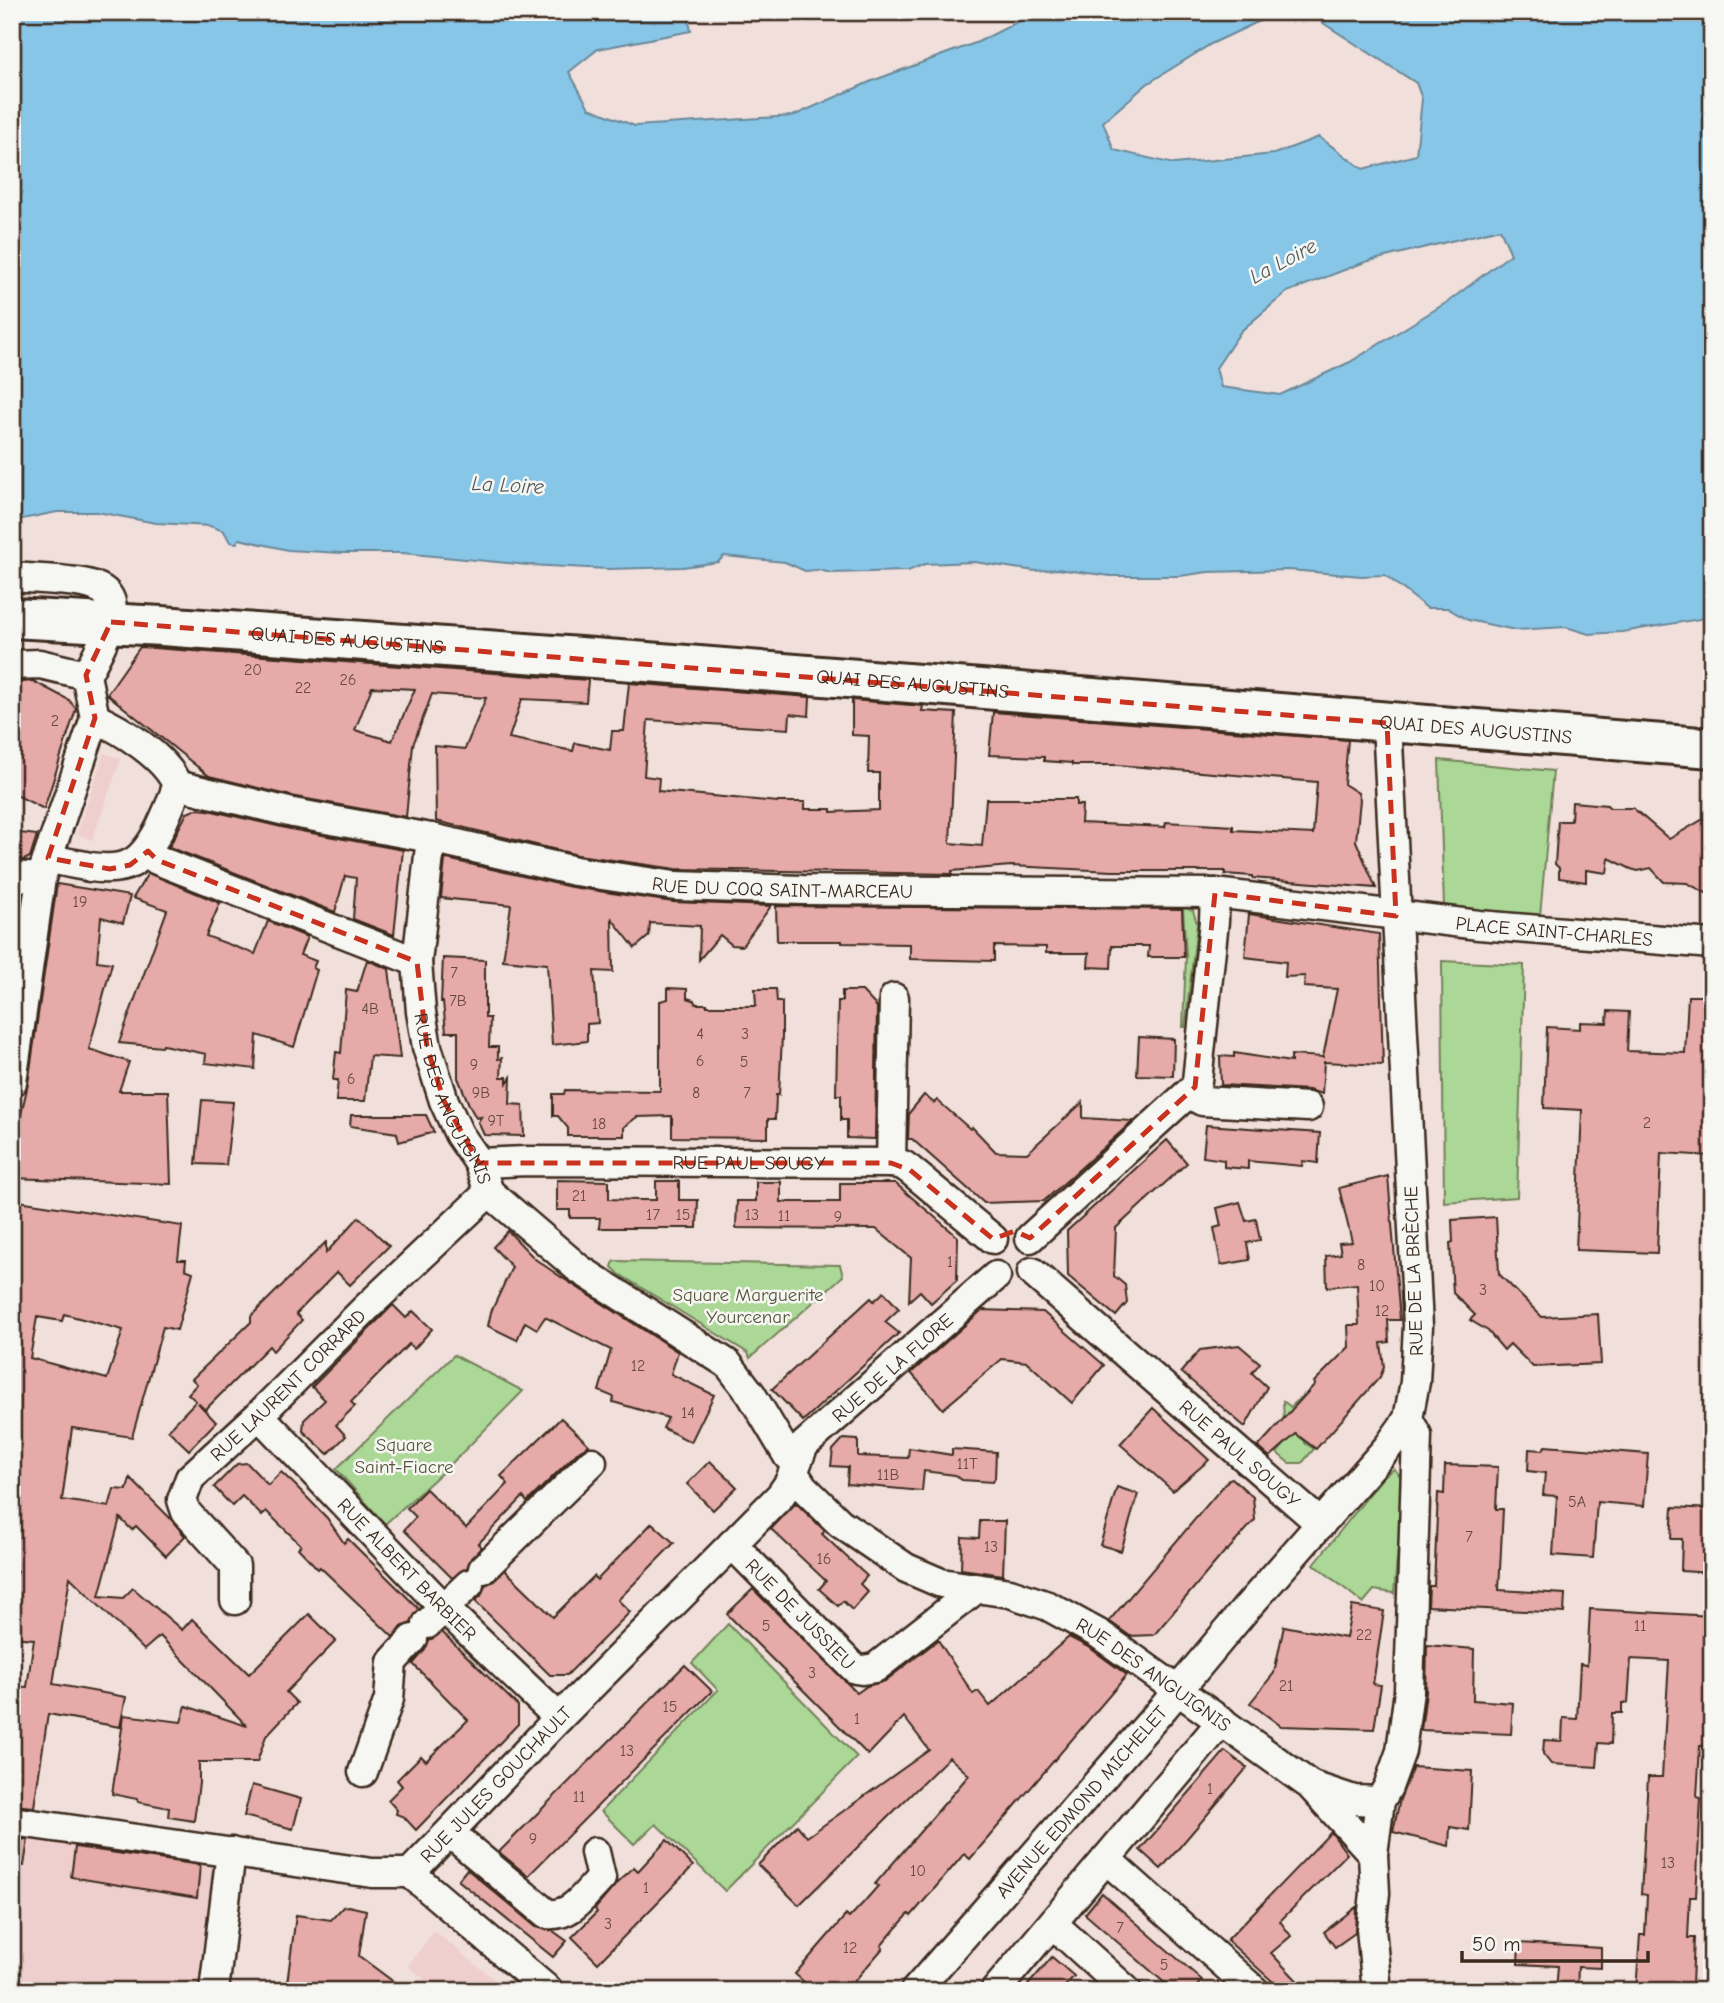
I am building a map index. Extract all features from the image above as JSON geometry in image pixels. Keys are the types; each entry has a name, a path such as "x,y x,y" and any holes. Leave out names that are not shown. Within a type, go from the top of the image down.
{"main road":[{"name":"QUAI DES AUGUSTINS","path":"12,618 111,622 688,665 1712,748"}],"street":[{"path":"12,577 89,583 105,590 113,603 111,622 104,641 86,674 95,718 44,868 12,1082"},
{"path":"12,665 40,664 86,674"},
{"path":"12,876 65,863 110,869 130,865 148,851 173,801 177,785 168,768 123,732 95,718"},
{"name":"RUE DE LA BRÈCHE","path":"1374,1854 1380,1801 1401,1751 1409,1691 1417,1435 1408,1419 1415,1382 1418,1326 1387,723"},
{"name":"RUE DU COQ SAINT-MARCEAU","path":"177,785 293,813 431,838 576,872 675,886 803,890 1215,893 1396,916"},
{"name":"RUE DES ANGUIGNIS","path":"431,838 417,962 427,1047 444,1101 460,1134 479,1163 489,1192 579,1269 728,1364 751,1394 803,1487 840,1523 865,1542 906,1568 941,1583 1010,1593 1048,1606 1099,1633 1310,1785 1374,1854"},
{"path":"148,851 157,860 417,962"},
{"path":"1030,1238 1189,1094 1197,1081 1215,893"},
{"name":"PLACE SAINT-CHARLES","path":"1396,916 1712,944"},
{"path":"891,1163 894,998"},
{"path":"1189,1094 1202,1101 1308,1107"},
{"name":"RUE PAUL SOUGY","path":"479,1163 891,1163 903,1165 993,1239"},
{"name":"RUE LAURENT CORRARD","path":"235,1600 235,1566 186,1512 182,1500 190,1478 259,1415 365,1309 489,1192"},
{"path":"1015,1231 1030,1238 1035,1244 1038,1259 1032,1272 1019,1281 1011,1282 996,1276 987,1262 986,1254 993,1239 999,1233 1015,1231"},
{"name":"RUE PAUL SOUGY","path":"1032,1272 1321,1524"},
{"name":"RUE DE LA FLORE","path":"795,1469 804,1445 996,1276"},
{"name":"RUE ALBERT BARBIER","path":"259,1415 428,1624 559,1718"},
{"name":"AVENUE EDMOND MICHELET","path":"915,1991 1388,1447 1408,1419"},
{"path":"363,1772 389,1699 392,1662 592,1462"},
{"name":"RUE JULES GOUCHAULT","path":"12,1821 372,1873 411,1874 559,1718 780,1496 795,1469"},
{"name":"RUE DE JUSSIEU","path":"732,1544 855,1669 875,1668 976,1589"},
{"path":"995,1991 1222,1721"},
{"path":"1310,1785 1354,1800 1380,1801"},
{"path":"450,1833 547,1914 558,1916 569,1911 601,1878 595,1852"},
{"path":"214,1991 231,1852"},
{"path":"1374,1854 1375,1892 1371,1929 1377,1991"},
{"path":"1106,1859 1237,1984"},
{"path":"411,1874 549,1991"},
{"path":"1053,1924 1127,1991"}],"highlighted area":[{"path":"111,622 1387,723 1396,916 1215,893 1195,1087 1030,1238 1015,1231 993,1239 910,1170 891,1163 479,1163 444,1101 427,1047 417,962 157,860 148,851 130,865 110,869 48,858 95,718 86,675"}],"shaded area":[{"path":"104,753 121,759 92,840 77,834"},
{"path":"12,1834 220,1864 201,1991 65,1991 12,1982"},
{"path":"434,1931 509,1991 415,1991 424,1979 408,1966"}],"green space":[{"path":"1439,760 1553,771 1540,916 1444,907"},
{"path":"1183,908 1193,910 1197,924 1185,1027 1186,956"},
{"path":"1442,961 1524,965 1517,1197 1444,1202"},
{"name":"Square Marguerite Yourcenar","path":"614,1261 840,1265 843,1276 750,1358 748,1353 619,1274 612,1267"},
{"name":"Square Saint-Fiacre","path":"454,1355 523,1391 448,1467 385,1524 336,1469"},
{"path":"1303,1395 1305,1443 1314,1449 1302,1463 1289,1463 1277,1453 1285,1444 1283,1401 1291,1407"},
{"path":"1394,1469 1404,1480 1394,1593 1374,1590 1363,1603 1314,1564 1384,1476"},
{"path":"728,1624 857,1757 725,1891 656,1824 634,1844 601,1811 718,1690 692,1663"}],"water":[{"name":"La Loire","path":"12,12 687,12 691,31 598,49 569,72 589,108 635,126 793,116 872,81 978,42 1033,14 1262,12 1266,18 1211,44 1147,84 1103,122 1114,150 1174,164 1274,154 1319,137 1363,169 1416,155 1422,99 1416,83 1306,12 1712,12 1712,617 1622,632 1589,634 1566,627 1515,630 1468,620 1447,608 1427,608 1385,575 1362,576 1289,570 1208,572 1180,576 1111,576 1057,569 1035,571 974,562 925,564 908,571 831,573 805,571 785,562 724,556 718,562 683,567 608,569 528,565 402,553 288,550 239,539 237,543 230,542 224,531 210,526 156,523 97,512 57,512 12,521","holes":["1500,229 1511,254 1449,301 1350,362 1280,395 1221,387 1216,368 1241,331 1287,292 1365,262"]}],"building":[{"path":"140,647 588,680 586,702 522,699 509,738 573,751 575,743 610,750 612,731 624,731 629,683 810,697 809,716 790,714 789,729 648,720 644,776 659,778 658,791 805,802 805,809 831,809 831,812 879,810 879,773 868,773 869,736 852,735 852,700 923,706 922,711 956,713 950,843 982,846 986,799 1076,799 1076,805 1082,805 1081,823 1165,827 1166,822 1233,826 1233,830 1313,834 1317,782 1118,765 1072,765 1044,761 1044,757 989,755 993,712 1348,740 1344,784 1358,793 1360,799 1356,841 1376,888 1252,878 1225,874 1225,871 1112,871 1011,866 952,871 952,874 676,869 578,855 436,821 435,746 465,749 486,698 432,694 413,745 406,817 296,797 209,776 107,694","holes":["372,687 415,689 392,741 355,730"]},
{"path":"33,681 69,700 76,709 44,809 12,793 12,683"},
{"path":"1572,802 1607,805 1610,808 1633,808 1669,839 1712,814 1712,896 1687,883 1664,882 1651,868 1638,871 1609,858 1607,873 1586,870 1586,882 1559,878 1559,868 1555,864 1558,821 1571,821"},
{"path":"197,809 403,850 394,935 353,919 356,878 345,876 335,912 169,847 187,813"},
{"path":"12,832 37,835 30,857 24,860 12,859"},
{"path":"447,859 571,887 673,902 771,906 742,946 732,945 720,935 699,960 700,926 650,923 649,936 635,948 612,919 613,972 594,971 598,1023 587,1024 587,1041 552,1045 547,964 503,960 511,905 441,898"},
{"path":"148,873 220,903 206,936 255,954 268,921 307,937 300,955 316,961 313,968 317,970 294,1047 257,1035 255,1069 205,1063 206,1054 163,1045 119,1043 167,910 133,898"},
{"path":"57,884 130,896 123,923 101,917 97,961 112,963 89,1049 129,1062 119,1091 168,1091 171,1184 12,1178"},
{"path":"12,895 22,896 12,962"},
{"path":"776,906 1182,909 1184,957 1148,957 1149,946 1112,946 1111,968 1088,967 1089,953 1046,953 1046,947 994,946 994,961 910,959 910,944 777,941"},
{"path":"1249,914 1379,934 1383,1065 1324,1062 1322,1094 1309,1090 1221,1085 1220,1056 1234,1057 1234,1053 1291,1062 1291,1055 1323,1057 1337,989 1304,987 1305,976 1285,977 1286,962 1245,957"},
{"path":"443,958 485,960 485,1018 490,1018 489,1047 498,1047 498,1059 502,1058 501,1077 507,1077 507,1083 511,1077 510,1104 523,1105 524,1136 484,1135 478,1122 481,1117 476,1118 470,1107 458,1078 458,1032 446,1032 441,1002"},
{"path":"367,960 389,969 400,1058 370,1056 365,1101 336,1101 338,1080 333,1080 336,1052 341,1053 346,990 357,992"},
{"path":"668,988 687,989 687,998 694,1000 696,1004 707,1006 756,1006 755,989 776,989 777,1002 782,1002 779,1095 776,1095 775,1119 768,1119 768,1138 672,1137 672,1116 637,1117 624,1127 624,1136 568,1136 568,1128 558,1116 553,1116 553,1094 564,1094 565,1090 660,1091 660,1001 668,999"},
{"path":"842,991 862,991 877,1007 875,1139 847,1138 847,1120 841,1120 841,1095 836,1095 838,1001 842,1001"},
{"path":"1688,996 1712,996 1712,1156 1661,1153 1657,1253 1576,1250 1582,1110 1544,1108 1547,1027 1580,1029 1580,1022 1607,1023 1608,1011 1629,1012 1627,1051 1685,1053"},
{"path":"1139,1037 1174,1039 1173,1076 1137,1075"},
{"path":"924,1095 934,1103 937,1100 970,1129 972,1127 996,1152 1027,1153 1083,1102 1083,1118 1133,1121 1044,1201 984,1203 912,1139 908,1139 909,1113"},
{"path":"202,1100 233,1102 226,1165 196,1164"},
{"path":"351,1115 426,1115 434,1132 399,1142 397,1133 350,1126"},
{"path":"1206,1125 1320,1133 1318,1163 1303,1161 1302,1166 1248,1161 1248,1169 1224,1167 1224,1160 1203,1157"},
{"path":"1167,1140 1187,1163 1116,1228 1114,1276 1125,1285 1127,1303 1116,1316 1068,1276 1067,1231"},
{"path":"1388,1176 1400,1320 1388,1320 1389,1342 1381,1343 1384,1367 1380,1377 1316,1449 1296,1434 1270,1457 1258,1447 1314,1382 1349,1347 1348,1325 1359,1325 1357,1284 1327,1287 1326,1256 1341,1254 1339,1243 1352,1242 1339,1188"},
{"path":"557,1180 609,1181 609,1199 637,1200 656,1200 656,1181 679,1181 679,1200 698,1200 697,1228 599,1228 600,1218 570,1218 570,1210 557,1210"},
{"path":"756,1182 781,1182 781,1202 840,1202 840,1183 895,1183 958,1237 957,1280 931,1303 920,1291 909,1301 911,1258 876,1229 736,1228 737,1201 756,1201"},
{"path":"12,1200 182,1226 178,1260 186,1260 185,1269 193,1272 177,1330 163,1327 132,1437 72,1428 62,1500 109,1507 114,1489 127,1490 130,1478 185,1536 166,1556 136,1526 132,1530 120,1518 99,1596 123,1598 133,1588 182,1630 192,1619 249,1674 309,1614 336,1641 286,1692 297,1703 266,1736 257,1762 199,1762 194,1821 168,1817 169,1808 112,1794 124,1715 181,1722 186,1706 247,1726 160,1636 144,1650 70,1577 53,1684 126,1697 120,1727 48,1714 34,1807 12,1805 12,1686 27,1687 34,1639 12,1637 12,1589 18,1571 12,1570","holes":["64,1314 123,1330 107,1379 30,1358 37,1317 62,1321"]},
{"path":"1240,1202 1246,1221 1256,1219 1260,1240 1247,1243 1250,1260 1221,1265 1214,1228 1221,1226 1217,1208"},
{"path":"359,1217 389,1246 350,1285 337,1272 296,1314 302,1320 273,1351 269,1346 205,1410 198,1403 216,1422 189,1450 168,1430 196,1401 188,1394 197,1384 192,1379 251,1322 251,1316 326,1242 326,1253"},
{"path":"1496,1217 1499,1274 1542,1317 1598,1314 1601,1364 1533,1367 1510,1344 1504,1350 1488,1331 1470,1320 1475,1315 1453,1293 1450,1243 1453,1242 1452,1220"},
{"path":"508,1231 535,1259 678,1352 671,1374 714,1395 691,1442 663,1428 668,1418 613,1402 614,1397 599,1391 611,1350 545,1317 537,1329 525,1322 517,1340 488,1326 491,1312 512,1267 493,1247"},
{"path":"884,1292 899,1309 885,1322 899,1333 803,1421 772,1389 871,1298 874,1301"},
{"path":"393,1305 406,1318 413,1311 432,1329 414,1349 409,1344 351,1402 355,1406 336,1425 346,1436 328,1454 303,1431 304,1420 325,1400 312,1387"},
{"path":"982,1310 1043,1312 1104,1365 1072,1403 1027,1362 1002,1359 943,1409 911,1373"},
{"path":"1239,1345 1260,1363 1252,1373 1267,1387 1245,1427 1181,1372 1200,1350"},
{"path":"1153,1408 1209,1460 1173,1491 1120,1444"},
{"path":"561,1418 589,1445 580,1450 527,1502 523,1497 478,1544 482,1547 471,1558 467,1568 452,1578 404,1530 416,1517 407,1508 426,1489 466,1528 508,1484 501,1476"},
{"path":"843,1439 858,1440 858,1456 908,1458 909,1448 952,1455 952,1449 996,1452 995,1478 993,1482 962,1480 955,1475 924,1471 922,1491 847,1484 848,1467 831,1466 833,1450"},
{"path":"1545,1446 1648,1454 1644,1506 1597,1502 1593,1558 1553,1555 1557,1496 1543,1495 1545,1473 1528,1471 1529,1449 1543,1450"},
{"path":"710,1461 737,1487 713,1510 687,1484"},
{"path":"247,1463 268,1485 281,1472 295,1485 327,1518 344,1543 348,1539 419,1609 411,1623 401,1627 393,1637 320,1567 318,1569 298,1548 301,1545 266,1511 262,1516 242,1496 232,1506 214,1487 237,1464"},
{"path":"1445,1465 1498,1467 1496,1509 1503,1509 1499,1590 1565,1594 1564,1613 1428,1606 1429,1586 1434,1586 1438,1493 1444,1494"},
{"path":"1232,1478 1253,1497 1255,1520 1154,1635 1130,1636 1109,1621 1229,1479"},
{"path":"1117,1487 1138,1494 1121,1551 1100,1545"},
{"path":"796,1503 825,1531 822,1534 867,1576 860,1584 868,1592 852,1610 843,1601 838,1606 819,1589 826,1581 771,1529"},
{"path":"1673,1507 1712,1509 1712,1573 1681,1571 1682,1539 1671,1539"},
{"path":"980,1521 1005,1521 1003,1575 961,1569 962,1537 979,1538"},
{"path":"652,1523 674,1543 618,1600 630,1612 567,1675 550,1675 475,1601 481,1596 485,1585 494,1581 505,1570 553,1617 594,1576 597,1580"},
{"path":"753,1589 857,1693 867,1686 885,1681 938,1640 973,1694 978,1691 990,1706 1069,1637 1090,1648 1127,1675 970,1859 964,1854 911,1916 909,1914 896,1928 881,1946 883,1948 846,1991 814,1991 795,1974 846,1915 849,1918 878,1886 875,1884 969,1775 949,1757 799,1905 758,1865 797,1825 807,1837 929,1750 904,1717 868,1755 727,1614"},
{"path":"1352,1606 1384,1611 1373,1684 1381,1685 1374,1729 1281,1726 1250,1703 1274,1673 1284,1626 1346,1638"},
{"path":"1590,1609 1712,1616 1707,1746 1700,1746 1697,1797 1701,1798 1696,1897 1690,1897 1688,1938 1694,1938 1692,1985 1682,1985 1682,1991 1636,1991 1640,1935 1645,1935 1647,1895 1641,1894 1648,1777 1662,1777 1669,1661 1631,1659 1628,1703 1622,1703 1622,1713 1612,1713 1611,1744 1599,1743 1597,1767 1551,1764 1543,1754 1544,1740 1562,1741 1563,1718 1577,1719 1580,1664 1587,1665"},
{"path":"442,1632 518,1706 518,1724 416,1830 404,1817 396,1814 397,1810 388,1800 402,1786 397,1780 421,1756 426,1761 468,1720 413,1664 425,1650 429,1640"},
{"path":"1427,1645 1474,1649 1473,1700 1513,1703 1511,1734 1421,1730 1426,1692"},
{"path":"685,1665 712,1691 528,1876 499,1852"},
{"path":"1225,1751 1247,1768 1161,1869 1140,1850"},
{"path":"1413,1767 1472,1771 1469,1830 1450,1827 1449,1846 1393,1832 1400,1799"},
{"path":"252,1785 301,1799 293,1829 244,1816"},
{"path":"1331,1832 1347,1854 1280,1921 1291,1936 1271,1953 1307,1991 1283,1991 1227,1940"},
{"path":"12,1838 28,1840 24,1866 12,1865"},
{"path":"667,1840 693,1866 598,1963 572,1937 597,1912 595,1909 617,1883 634,1867 638,1871"},
{"path":"75,1847 200,1865 197,1898 71,1877"},
{"path":"467,1869 536,1927 553,1931 567,1941 553,1957 458,1880"},
{"path":"1102,1893 1202,1980 1193,1991 1174,1991 1085,1914"},
{"path":"343,1907 366,1910 359,1956 406,1991 286,1991 296,1915 331,1920"},
{"path":"1356,1907 1355,1933 1335,1947 1324,1932"},
{"path":"1519,1943 1601,1948 1601,1968 1578,1967 1577,1991 1556,1991 1558,1966 1518,1964"},
{"path":"1052,1957 1074,1976 1061,1991 1023,1991"}]}
